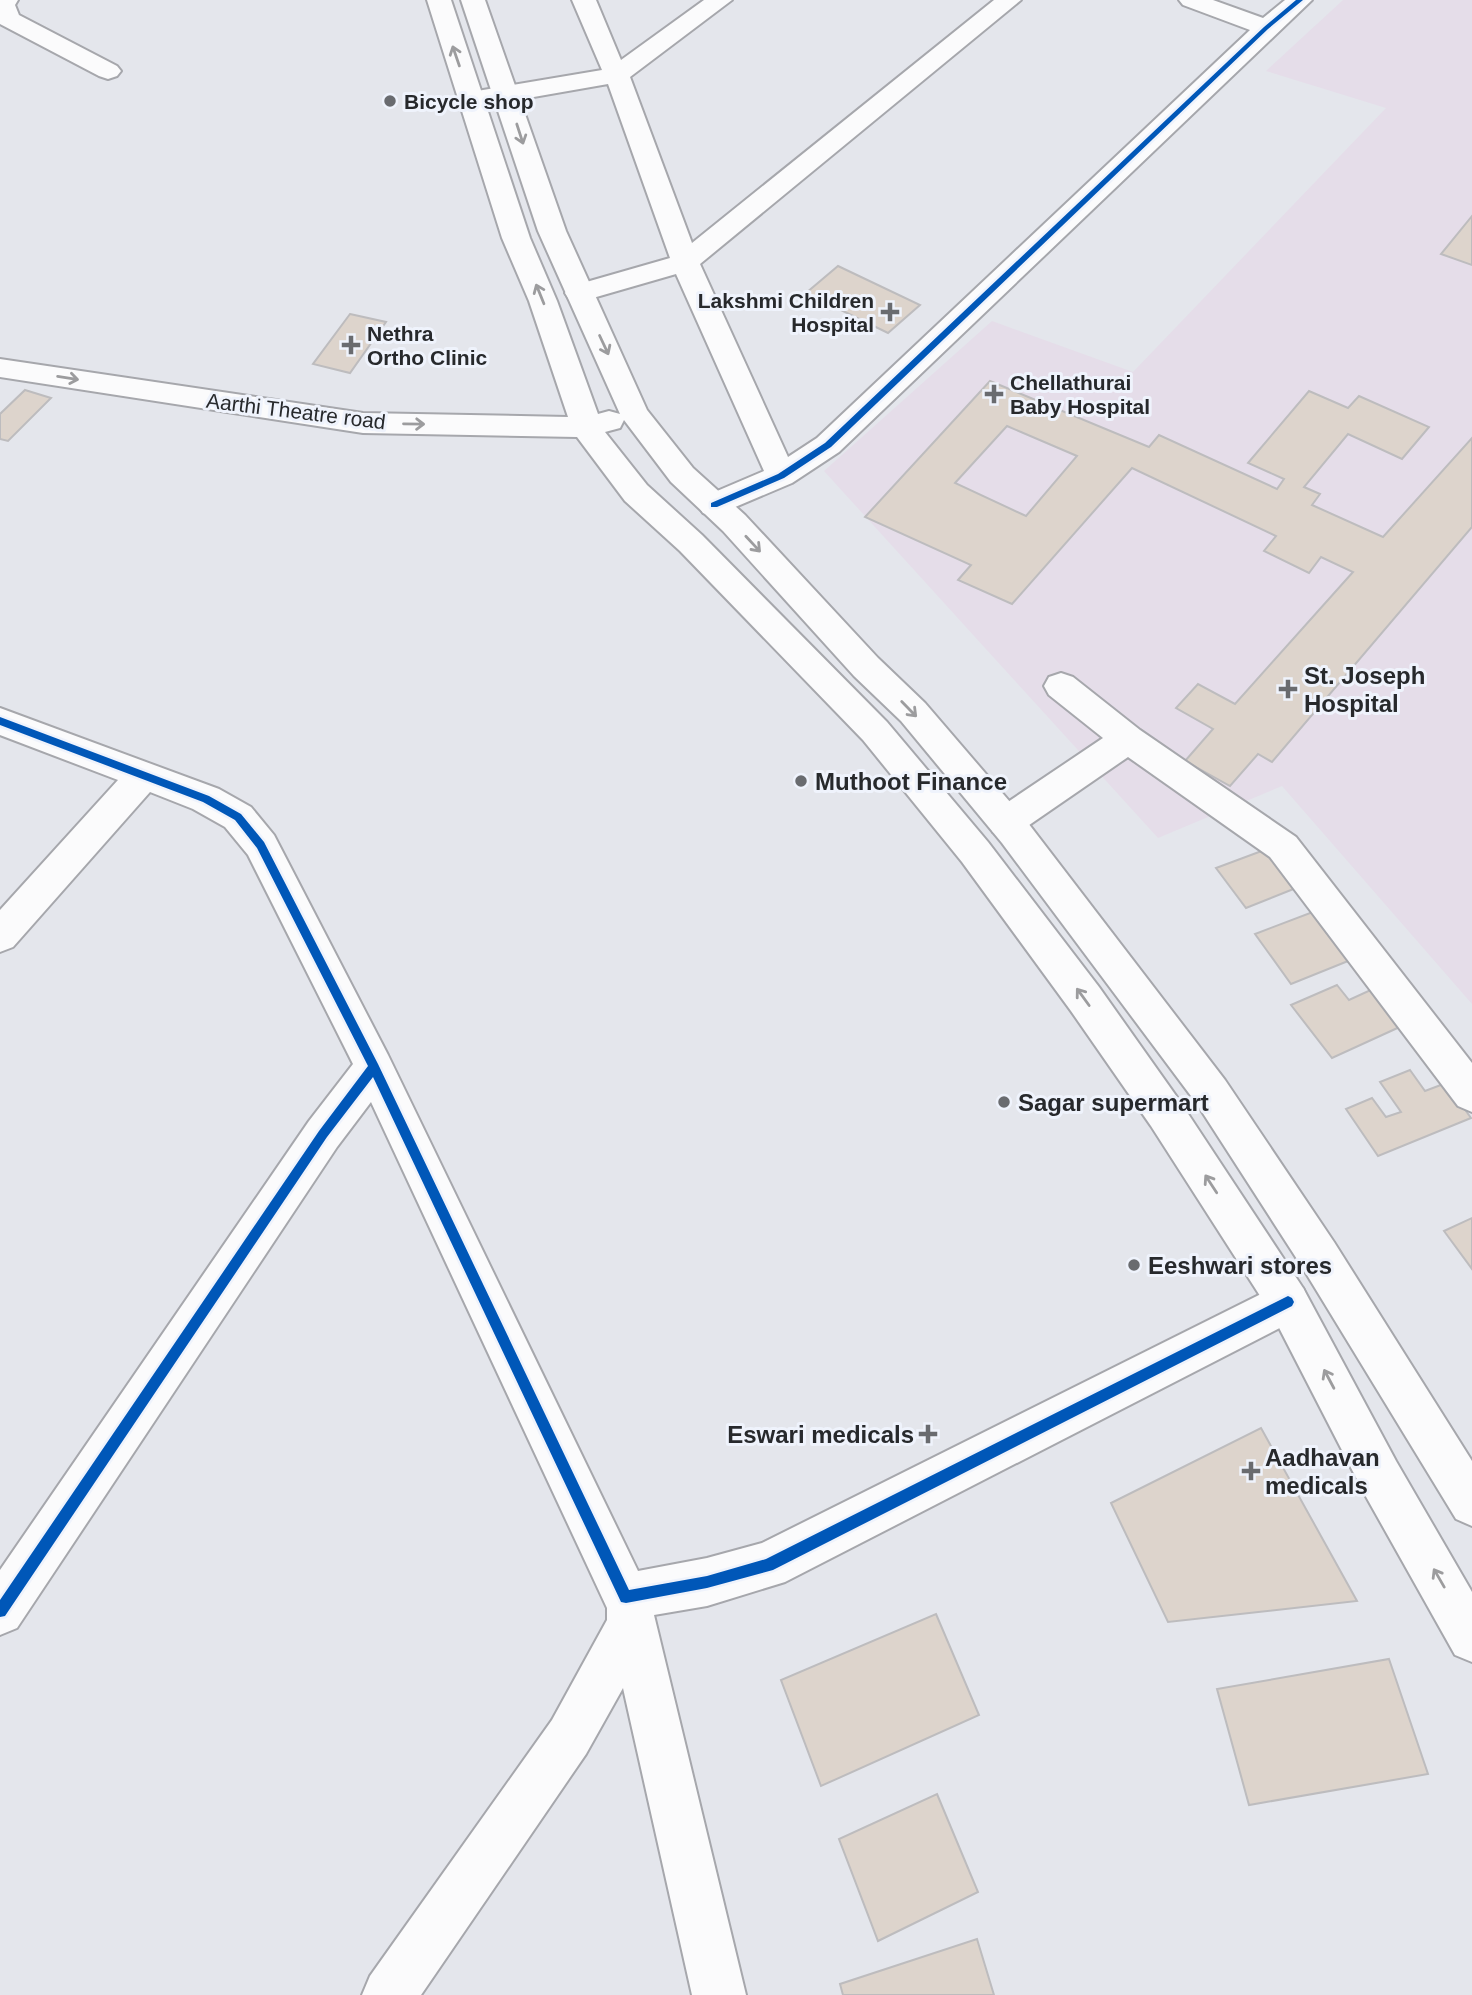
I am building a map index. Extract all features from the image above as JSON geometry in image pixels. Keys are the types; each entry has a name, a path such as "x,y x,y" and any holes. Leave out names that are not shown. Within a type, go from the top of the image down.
{"street":[{"path":"6,0 2,4 9,19 108,71"},
{"path":"439,0 516,237 543,301 587,427 596,443 636,493 691,543 876,731 975,852 1165,1113 1288,1302 1380,1477 1472,1638"},
{"path":"473,0 552,231 634,413 682,475 714,505 866,667 913,712 1006,822 1211,1093 1319,1256 1469,1492"},
{"path":"584,0 604,51 617,75 685,262 781,476"},
{"path":"471,100 507,96 617,75 720,0"},
{"path":"579,293 685,262 1009,0"},
{"path":"1191,0 1266,28"},
{"path":"714,505 781,476 828,445 1266,28 1300,0"},
{"name":"Aarthi Theatre road","path":"0,368 363,423 587,427 634,413"},
{"path":"1061,686 1128,739 1283,847 1472,1094"},
{"path":"0,721 206,799 238,817 261,845 374,1067 629,1610 719,1995"},
{"path":"1006,822 1128,739"},
{"path":"0,936 144,775"},
{"path":"0,1611 323,1134 374,1067"},
{"path":"389,1995 569,1737 629,1610 707,1582 768,1565 1288,1302"}],"shaded area":[{"path":"1343,0 1472,0 1472,1004 1282,786 1158,838 824,471 992,321 1133,372 1386,108 1266,71"}],"building":[{"path":"1472,216 1472,265 1441,254"},
{"path":"838,266 920,305 888,333 806,293"},
{"path":"350,314 386,322 350,373 313,364"},
{"path":"990,381 1149,447 1159,435 1277,489 1284,479 1248,463 1309,391 1348,408 1359,396 1429,427 1402,459 1348,434 1304,487 1320,494 1312,505 1383,537 1472,438 1472,527 1272,762 1258,754 1230,786 1185,761 1213,729 1176,708 1198,684 1235,704 1353,572 1321,557 1309,573 1264,551 1276,536 1132,468 1012,604 958,580 971,565 865,517","holes":["1007,426 1077,456 1026,516 955,483"]},
{"path":"25,390 51,398 8,441 0,439 0,414"},
{"path":"1267,849 1296,888 1246,908 1216,868"},
{"path":"1326,907 1363,955 1291,984 1255,934"},
{"path":"1337,985 1349,1000 1375,988 1404,1025 1332,1058 1291,1005"},
{"path":"1410,1070 1425,1091 1446,1083 1471,1118 1378,1156 1346,1109 1372,1098 1386,1117 1401,1112 1380,1082"},
{"path":"1472,1218 1472,1269 1444,1231"},
{"path":"1261,1428 1357,1601 1168,1622 1111,1503"},
{"path":"936,1614 979,1715 821,1786 781,1680"},
{"path":"1389,1659 1428,1774 1249,1805 1217,1689"},
{"path":"937,1794 978,1892 878,1941 839,1839"},
{"path":"977,1939 994,1995 843,1995 840,1984"}],"cycle path":[{"path":"714,505 781,476 828,445 1266,28 1300,0"},
{"path":"0,721 206,799 238,817 261,845 374,1067 626,1597 707,1582 768,1565 1288,1302"},
{"path":"0,1611 323,1134 374,1067"}],"place":[{"name":"Bicycle shop","path":"390,101"},
{"name":"Lakshmi Children Hospital","path":"890,312"},
{"name":"Nethra Ortho Clinic","path":"351,345"},
{"name":"Chellathurai Baby Hospital","path":"994,394"},
{"name":"St. Joseph Hospital","path":"1288,689"},
{"name":"Muthoot Finance","path":"801,781"},
{"name":"Sagar supermart","path":"1004,1102"},
{"name":"Eeshwari stores","path":"1134,1265"},
{"name":"Eswari medicals","path":"928,1434"},
{"name":"Aadhavan medicals","path":"1251,1471"}]}
